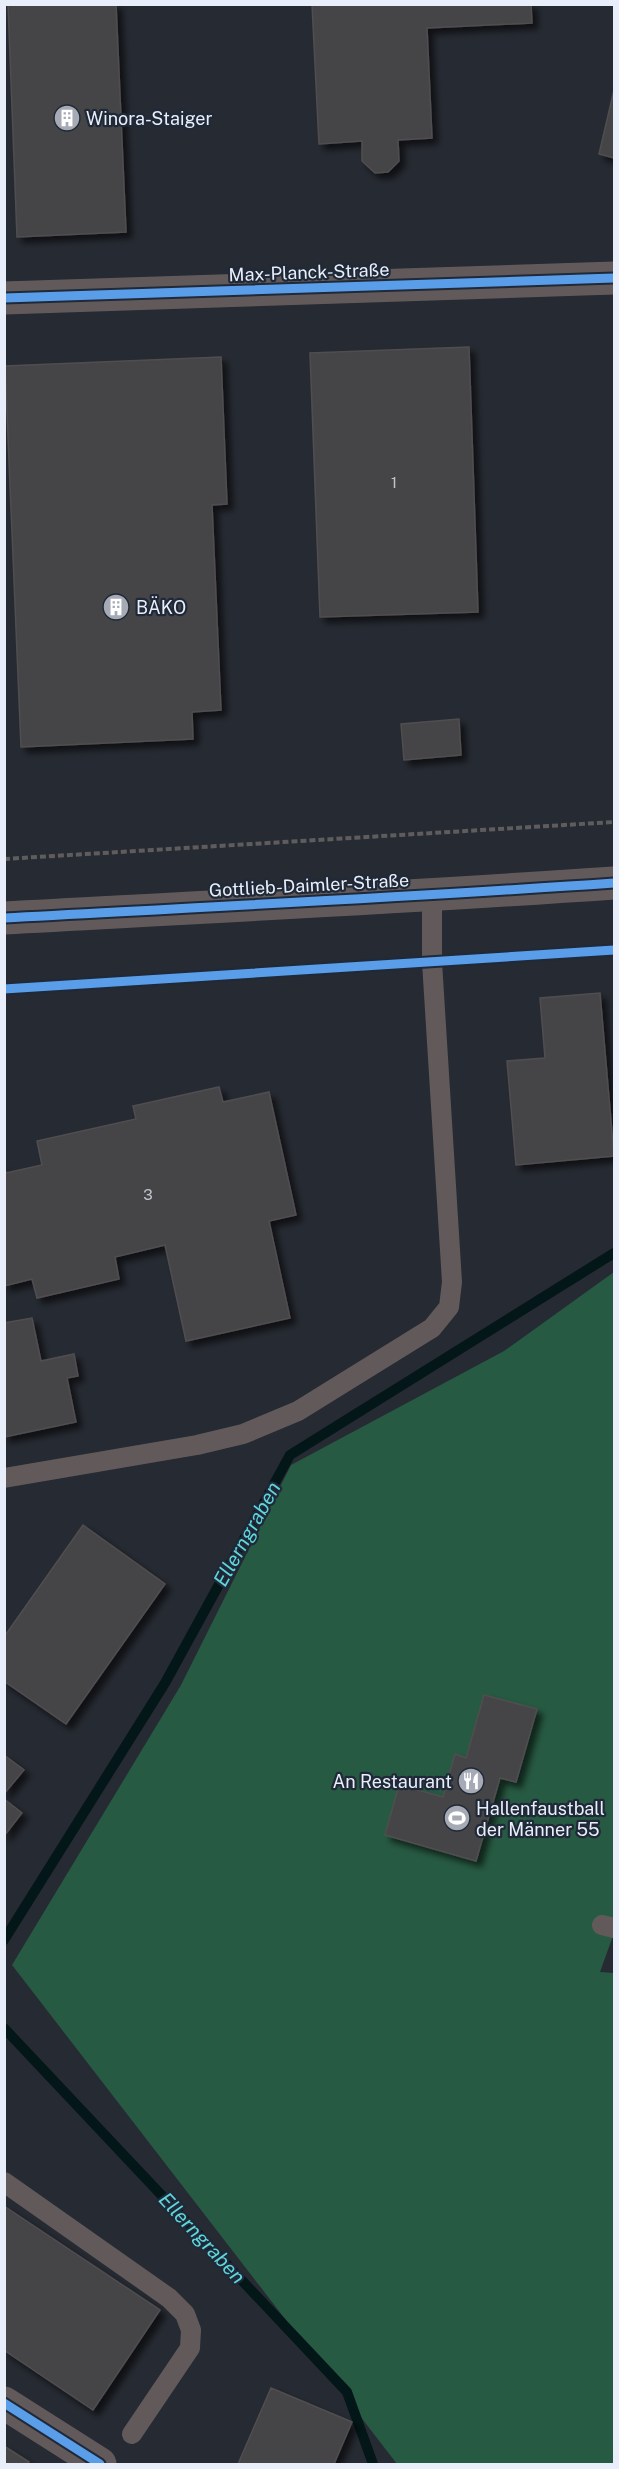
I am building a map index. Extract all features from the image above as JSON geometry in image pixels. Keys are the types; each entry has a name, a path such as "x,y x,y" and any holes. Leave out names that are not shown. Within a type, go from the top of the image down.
{"street":[{"name":"Max-Planck-Straße","path":"4,298 615,278"},
{"name":"Gottlieb-Daimler-Straße","path":"4,918 238,904 432,896 615,884"},
{"path":"4,2403 100,2464"}],"lane":[{"path":"4,1478 197,1445 243,1434 298,1411 390,1356 432,1328 449,1307 452,1282 432,962 432,896"},
{"path":"4,2182 168,2298 185,2314 191,2330 190,2348 132,2434"}],"path":[{"path":"4,859 615,822"}],"green space":[{"path":"614,1272 614,1933 600,1972 614,1973 614,2464 397,2464 12,1965 181,1685 291,1465 504,1351"}],"building":[{"name":"Winora-Staiger","path":"8,4 116,4 126,232 17,237"},
{"path":"312,4 531,4 532,23 427,28 432,138 398,140 399,161 388,172 375,173 362,161 362,141 319,144"},
{"path":"614,90 614,158 599,154"},
{"path":"469,347 478,612 320,617 310,353"},
{"name":"BÄKO","path":"221,357 227,504 212,505 221,710 192,712 193,739 21,747 5,366"},
{"path":"459,719 461,755 404,760 401,724"},
{"path":"600,993 614,1156 516,1165 507,1061 545,1058 540,998"},
{"path":"219,1087 223,1102 269,1092 296,1215 269,1221 290,1318 186,1341 165,1245 115,1257 119,1279 37,1298 32,1279 4,1286 4,1165 6,1173 42,1165 37,1141 136,1119 133,1106"},
{"path":"32,1318 41,1361 74,1354 78,1376 67,1378 76,1422 4,1437 4,1323"},
{"path":"83,1525 165,1584 66,1724 4,1681 4,1637"},
{"path":"484,1695 537,1709 516,1782 500,1778 476,1861 385,1835 399,1785 443,1797 455,1754 466,1758"},
{"path":"4,1755 24,1770 4,1794"},
{"path":"4,1799 22,1813 4,1836"},
{"path":"4,2206 160,2310 93,2410 4,2350"},
{"path":"271,2388 352,2422 334,2464 238,2464"},
{"path":"4,2446 29,2462 27,2464 4,2464"}],"waterway":[{"name":"Ellerngraben","path":"4,1940 165,1683 290,1455 614,1253"},
{"name":"Ellerngraben","path":"4,2028 347,2392 373,2464"}],"cycle path":[{"path":"4,298 614,278"},
{"path":"4,918 614,883"},
{"path":"4,989 614,950"},
{"path":"4,2403 100,2464"}],"place":[{"name":"Winora-Staiger","path":"67,118"},
{"name":"BÄKO","path":"116,607"},
{"name":"An Restaurant","path":"471,1781"},
{"name":"Hallenfaustball der Männer 55","path":"457,1818"}]}
